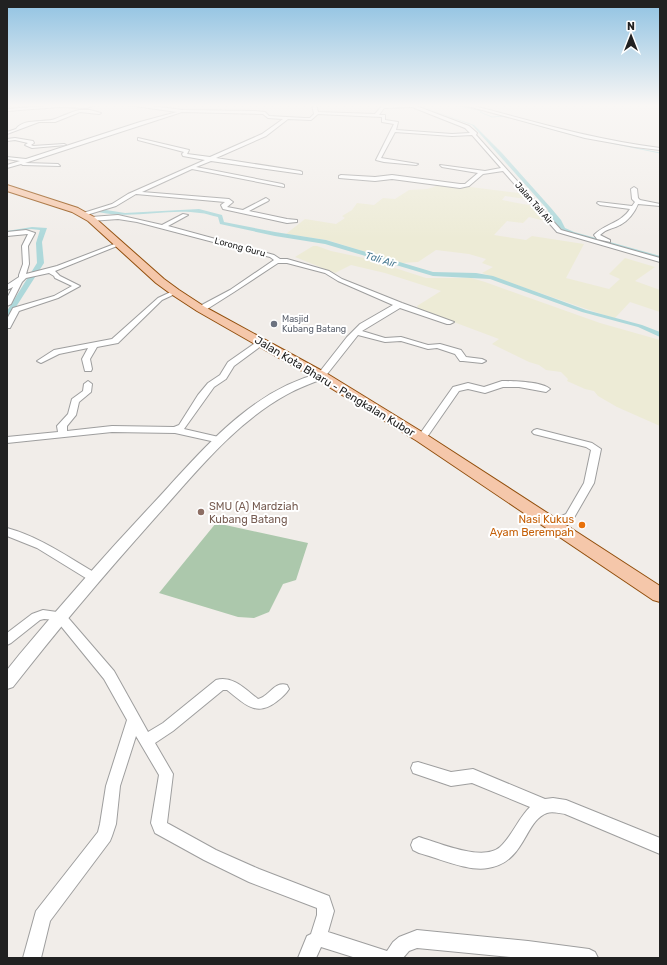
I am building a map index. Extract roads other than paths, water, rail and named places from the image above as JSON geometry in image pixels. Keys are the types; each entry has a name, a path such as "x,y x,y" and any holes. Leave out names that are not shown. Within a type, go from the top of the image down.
{"main road":[{"name":"Jalan Kota Bharu - Pengkalan Kubor","path":"7,188 75,210 87,217 175,292 201,309 321,376 422,438 660,595"}],"street":[{"path":"7,167 61,149"},
{"path":"182,149 186,150 187,152 184,154 185,155 300,173"},
{"path":"87,217 234,149"},
{"path":"384,149 378,158 386,162 416,164"},
{"name":"Jalan Tali Air","path":"487,149 559,230 660,260"},
{"path":"7,158 26,161"},
{"path":"20,163 28,165 58,165"},
{"path":"442,166 484,172"},
{"path":"193,168 282,186"},
{"path":"341,177 377,179 392,177 460,186 467,185 479,174 484,172 504,169"},
{"path":"634,189 636,199 639,202"},
{"path":"136,193 166,197 226,200 230,202 224,206 225,208 287,221 295,221"},
{"path":"243,212 266,200"},
{"path":"658,204 636,203 632,212 618,224 606,227 597,236 603,240 660,255"},
{"path":"600,204 634,208"},
{"path":"162,226 185,216"},
{"name":"Lorong Guru","path":"87,217 124,218 162,226 272,256 275,257 277,261 286,261 328,272 340,280 399,305 450,322"},
{"path":"7,234 32,233 25,246 26,264 22,275 23,278 7,304"},
{"path":"7,240 30,236"},
{"path":"7,288 23,278 39,274 100,249 118,244"},
{"path":"201,309 232,291 277,261"},
{"path":"7,326 16,310 56,297 77,286 57,277 56,274 48,270"},
{"path":"41,361 54,353 117,340 162,297 175,292"},
{"path":"7,682 93,577 226,434 276,396 293,387 321,376 348,341 357,332 369,322 399,305"},
{"path":"357,332 385,340 401,339 428,347 437,346 458,352 463,359 482,361"},
{"path":"175,430 182,427 201,397 210,386 223,377 231,364 261,343"},
{"path":"88,369 86,359 94,345"},
{"path":"63,434 62,426 72,416 75,400 87,392 88,384"},
{"path":"422,438 456,388 468,386 484,390 502,384 519,384 546,390"},
{"path":"7,440 111,429 175,430 220,440"},
{"path":"537,432 589,445 596,449 588,483 570,516 553,524"},
{"path":"7,532 19,535 40,545 93,577"},
{"path":"7,640 36,617 43,614 60,616 109,675 167,777 159,823 160,828 210,855 255,876 323,902 327,910 326,916 319,929 320,938"},
{"path":"146,741 168,727 221,684 230,685 255,704 264,703 282,689"},
{"path":"32,958 42,917 104,836 108,824 113,786 134,720"},
{"path":"418,768 451,779 473,776 544,806"},
{"path":"419,845 475,861 488,861 499,857 507,851 535,811 544,806 554,805 566,807 660,846"},
{"path":"307,958 313,942 320,938 384,958"},
{"path":"393,958 397,950 403,945 410,940 417,939 528,950 589,958"}],"water":[{"path":"493,149 498,149 502,153 551,208 561,220 565,228 574,232 660,256 660,258 564,231 554,223 547,209"},
{"path":"32,227 47,228 42,242 44,263 7,321 7,311 37,263 36,243 40,230 31,229 7,233 7,231"}],"waterway":[{"path":"641,149 660,153"},
{"name":"Tali Air","path":"100,211 125,214 174,211 204,212 220,216 222,223 275,234 326,242 433,274 476,275 491,277 584,311 640,326 660,335"}],"place":[{"name":"Masjid Kubang Batang","path":"274,324"},
{"name":"SMU (A) Mardziah Kubang Batang","path":"201,512"},
{"name":"Nasi Kukus Ayam Berempah","path":"582,525"}]}
